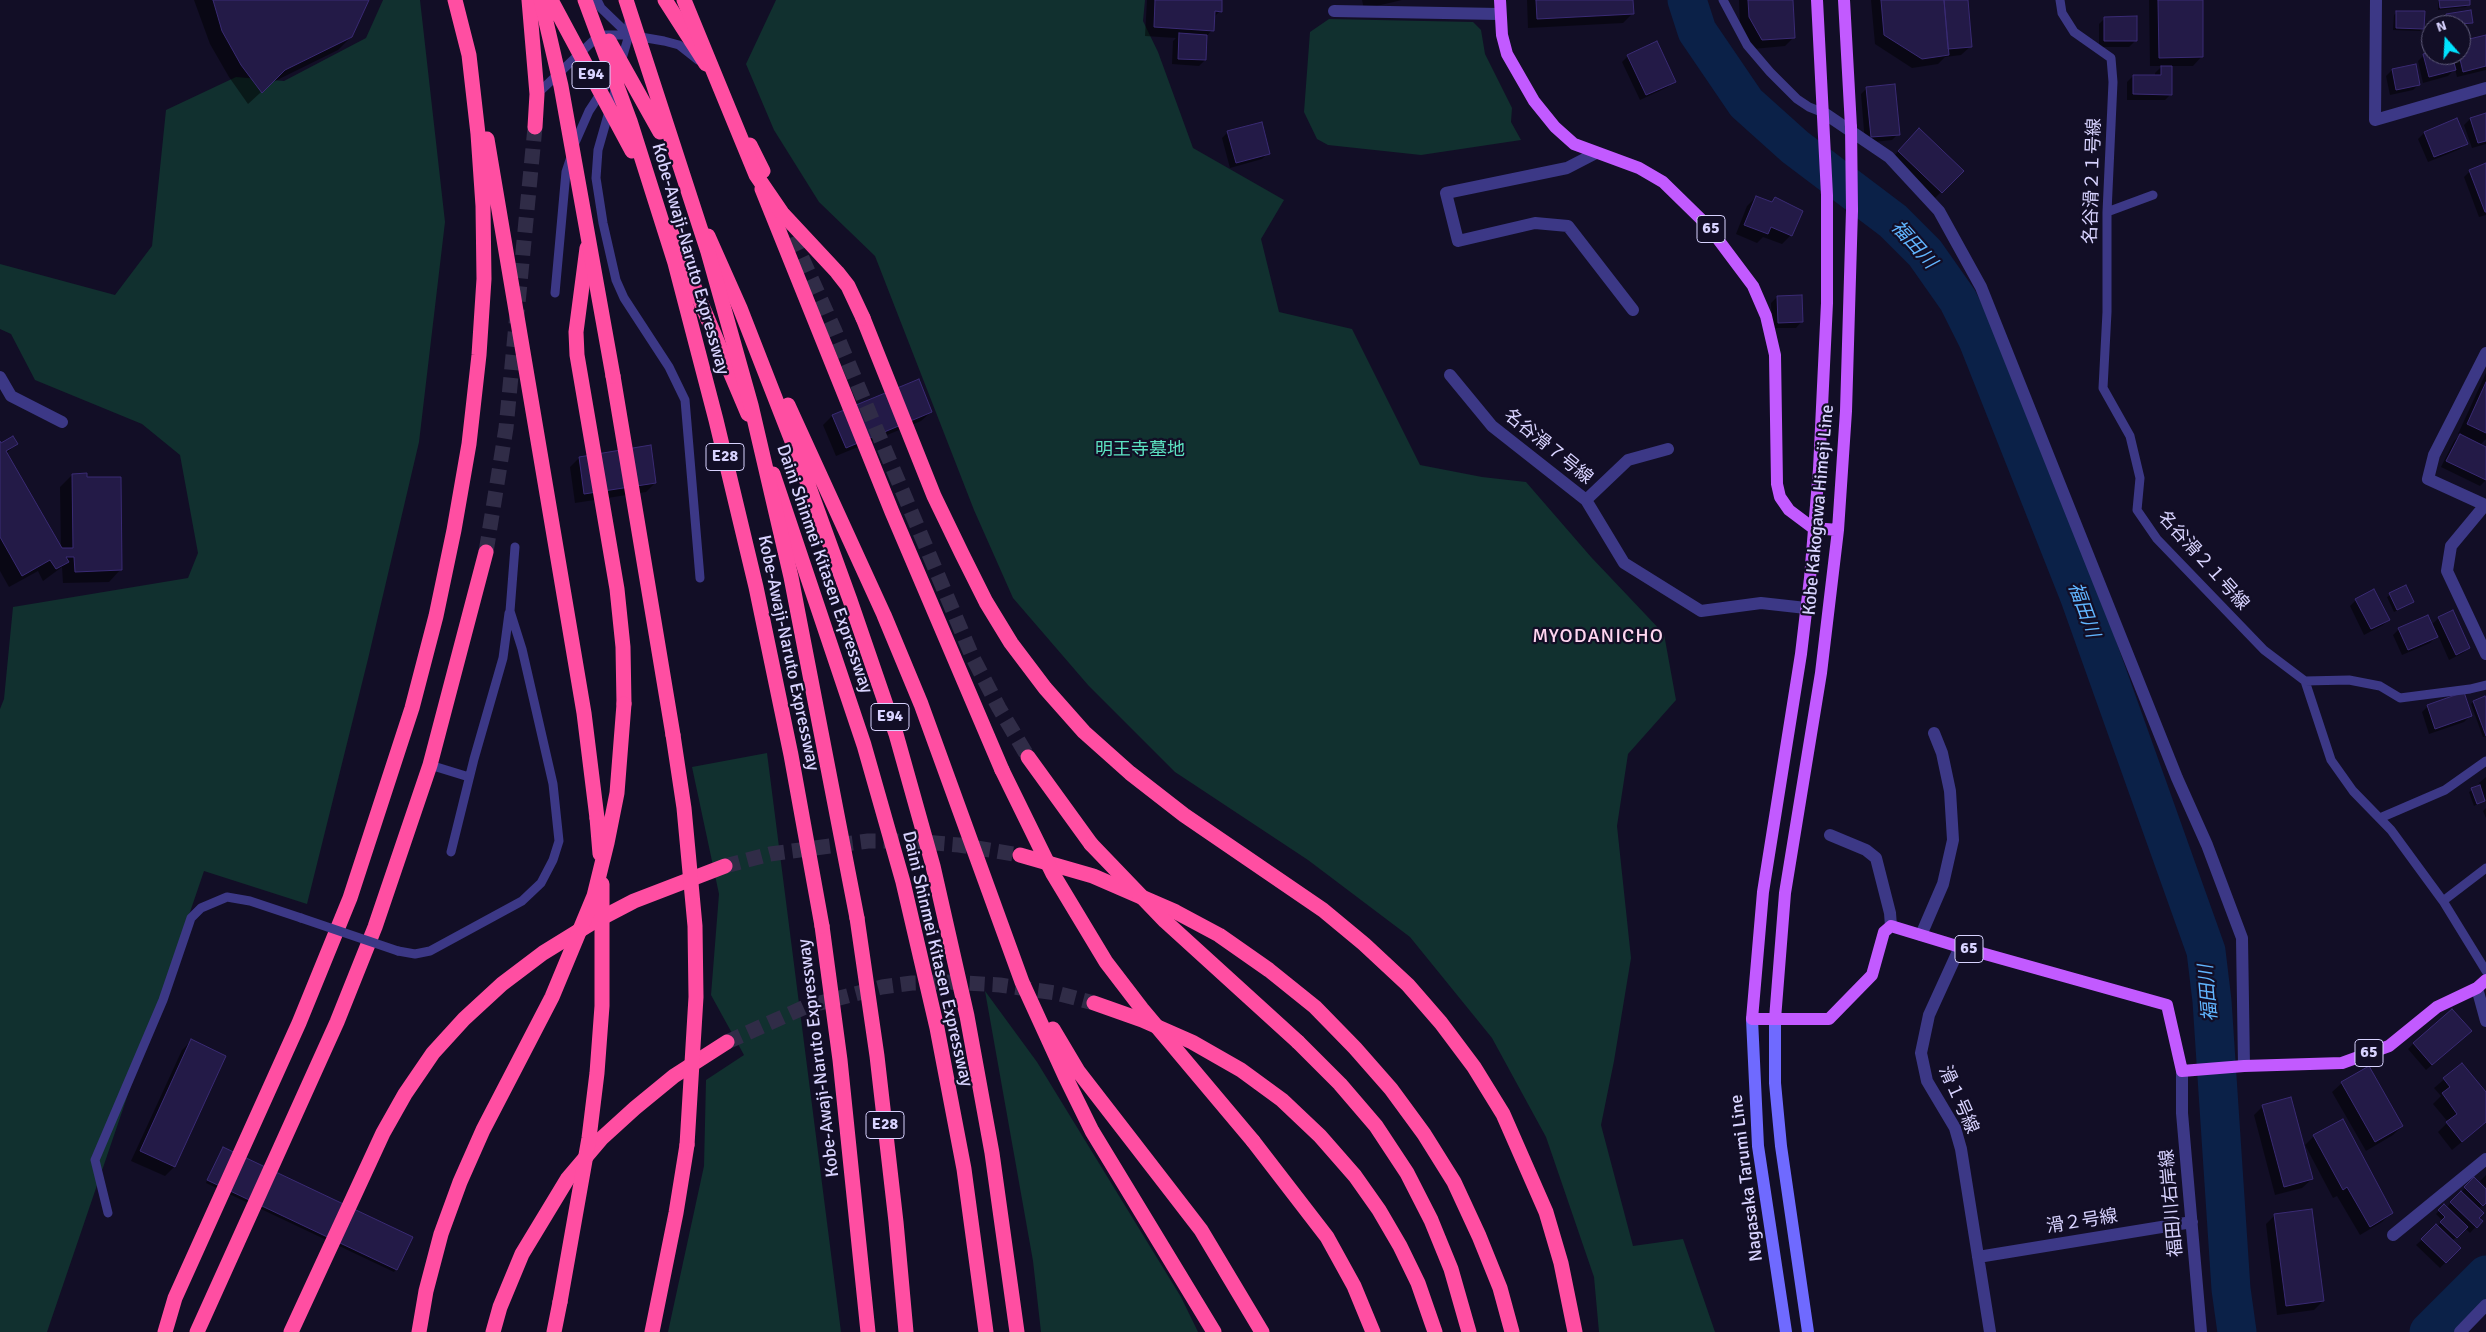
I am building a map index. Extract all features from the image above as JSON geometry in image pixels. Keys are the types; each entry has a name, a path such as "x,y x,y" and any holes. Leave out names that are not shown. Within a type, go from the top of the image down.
{"highway":[{"path":"454,0 469,55 488,146 526,363 584,713 597,818 602,890 602,1006 589,1138 554,1332"},
{"path":"529,0 537,94 536,127"},
{"path":"541,0 561,86 586,221 673,735 684,808 695,926 696,997 687,1145 676,1213 652,1332"},
{"name":"Daini Shinmei Kitasen Expressway","path":"551,0 632,151 707,314 770,468 864,744 903,882 937,1028 964,1169 986,1332"},
{"name":"Daini Shinmei Kitasen Expressway","path":"586,0 660,132 740,308 797,454 896,734 933,866 967,1016 988,1133 1017,1332"},
{"name":"Kobe-Awaji-Naruto Expressway","path":"586,0 630,120 672,253 716,420 756,586 791,755 822,926 840,1060 868,1332"},
{"name":"Kobe-Awaji-Naruto Expressway","path":"628,0 705,243 751,405 791,577 857,918 877,1056 896,1222 906,1332"},
{"path":"664,0 718,82 760,173 782,213 848,286 863,318 934,496 986,602 1011,643 1045,688 1084,732 1130,773 1184,815 1323,910 1364,944 1408,985 1441,1023 1474,1067 1503,1114 1546,1212 1561,1263 1575,1332"},
{"path":"684,0 760,173 821,335 892,512 1002,770 1053,874 1106,962 1142,1009 1253,1141 1327,1237 1354,1286 1373,1332"},
{"path":"165,1332 175,1298 300,1023 350,898 412,708 436,616 469,444 480,355 484,278 483,206 478,134 469,55"},
{"path":"420,1332 426,1291 441,1234 460,1182 483,1130 552,997 594,896 608,843 617,793 624,704 623,647 616,589 580,381 576,332 588,251 586,221"},
{"path":"740,308 840,515 884,614 921,704 1005,936 1034,1008 1092,1131 1214,1332"},
{"path":"198,1332 337,1022 375,927 430,765 486,552"},
{"path":"1028,757 1056,799 1091,844 1165,921 1298,1042 1340,1084 1376,1126 1407,1173 1431,1220 1451,1269 1469,1332"},
{"path":"1020,855 1093,876 1176,912 1219,934 1269,970 1315,1007 1355,1048 1391,1090 1424,1134 1449,1174 1479,1236 1500,1288 1512,1332"},
{"path":"291,1332 383,1133 405,1094 433,1052 464,1019 502,984 543,953 590,924 634,901 725,866"},
{"path":"1005,936 1048,1021 1078,1071 1201,1230 1262,1332"},
{"path":"1094,1003 1142,1020 1192,1042 1241,1070 1282,1100 1320,1136 1355,1176 1392,1231 1418,1283 1435,1332"},
{"path":"493,1332 500,1308 522,1254 568,1178 602,1138 635,1108 674,1076 727,1042"}],"main road":[{"name":"Kobe Kakogawa Himeji Line","path":"1500,0 1499,14 1507,54 1534,101 1566,138 1596,153 1639,168 1663,182 1708,226 1754,286 1766,316 1775,355 1777,484 1780,497 1789,510 1813,528"},
{"name":"Kobe Kakogawa Himeji Line","path":"1752,1019 1763,892 1794,704 1820,469 1826,357 1827,195 1817,0"},
{"name":"Kobe Kakogawa Himeji Line","path":"1775,1019 1785,893 1821,673 1838,530 1846,411 1852,210 1851,127 1844,0"},
{"path":"1813,528 1838,530"},
{"name":"65","path":"1891,926 2167,1005 2182,1071 2244,1066 2342,1063 2389,1046 2436,1007 2481,984"},
{"path":"1752,1019 1829,1019 1872,974 1884,932 1891,926"},
{"name":"Nagasaka Tarumi Line","path":"1752,1019 1758,1146 1786,1332"},
{"path":"1775,1019 1775,1083 1781,1146 1808,1332"}],"street":[{"path":"2376,0 2375,120 2486,88"},
{"path":"1334,11 1499,14"},
{"path":"1824,113 1889,157 1939,211 1981,287 2177,778 2207,845 2242,938 2244,1066"},
{"path":"1596,153 1567,168 1446,193 1458,241 1535,223 1568,226 1633,310"},
{"path":"2486,353 2434,455 2428,479 2485,505 2451,546 2447,570 2486,654"},
{"name":"名谷滑７号線","path":"1450,375 1492,426 1586,500 1624,563 1701,611 1761,603 1806,608"},
{"path":"0,377 11,396 62,422"},
{"path":"1586,500 1628,460 1668,449"},
{"path":"1921,935 1943,884 1953,840 1950,791 1942,753 1934,733"},
{"path":"1830,835 1866,850 1876,858 1890,913 1891,926"},
{"name":"滑１号線","path":"1960,947 1929,1015 1921,1053 1927,1081 1955,1128 1961,1149 1990,1332"},
{"path":"2481,984 2486,1021"},
{"name":"福田川右岸線","path":"2182,1071 2182,1113 2201,1332"},
{"path":"2393,1235 2486,1159"},
{"name":"滑２号線","path":"1978,1257 2192,1222"},
{"path":"2460,1332 2486,1305"}],"lane":[{"path":"597,0 601,8 629,34"},
{"path":"628,0 629,34 598,150 596,178 608,249 616,280 624,298 669,367 685,400 700,578"},
{"path":"1723,0 1747,44 1770,72 1797,99 1809,107 1824,113"},
{"name":"名谷滑２１号線","path":"2060,0 2062,13 2074,32 2110,58 2113,82 2107,212 2107,312 2103,388 2130,436 2140,478 2137,510 2157,539 2264,650 2305,680"},
{"path":"537,94 594,40 615,34 629,34 679,45 693,54 718,82"},
{"path":"555,293 566,172 577,135 589,112 623,60"},
{"path":"2107,212 2153,195"},
{"path":"451,852 469,777 503,658 510,611 515,547"},
{"path":"108,1214 94,1160 162,1000 191,918 201,908 227,897 244,899 398,951 415,954 430,951 522,900 541,883 553,860 559,841 554,784 522,649 510,611"},
{"path":"2486,685 2470,689 2400,698 2380,686 2348,680 2305,680 2331,760 2353,791 2380,818 2443,901 2486,971"},
{"path":"2380,818 2445,790 2486,761"},
{"path":"430,765 469,777"},
{"path":"2443,901 2486,868"}],"green space":[{"path":"383,0 420,0 445,222 419,442 368,659 307,904 204,871 47,1332 0,1332 0,709 4,699 13,607 188,578 198,553 180,455 142,424 35,380 11,334 0,329 0,264 115,295 152,246 166,110 236,77 284,81 366,38"},
{"name":"明王寺墓地","path":"776,0 1145,0 1143,21 1158,52 1193,148 1284,200 1261,239 1279,312 1352,329 1420,465 1482,477 1526,482 1591,557 1664,634 1676,700 1628,754 1617,826 1631,958 1601,1125 1633,1246 1683,1239 1715,1332 1599,1332 1594,1277 1546,1137 1492,1038 1410,937 1308,860 1175,772 1088,685 1013,598 974,510 875,256 819,202 774,130 746,64"},
{"path":"1329,19 1473,22 1481,30 1485,54 1512,108 1511,122 1521,140 1421,155 1328,145 1317,139 1304,112 1310,32"},
{"path":"767,753 841,1332 668,1332 704,1166 706,1080 744,1055 711,995 719,894 692,767"},
{"path":"985,991 1037,1062 1181,1297 1198,1332 1041,1332 1033,1261"}],"building":[{"path":"213,0 369,0 352,37 285,70 262,93 241,65 222,31"},
{"path":"1155,0 1222,0 1222,12 1215,11 1214,31 1154,27"},
{"path":"1536,0 1633,0 1634,14 1537,19"},
{"path":"1748,0 1793,0 1795,38 1762,40 1749,17"},
{"path":"1881,0 1944,0 1949,55 1922,59 1884,35"},
{"path":"1944,0 1968,0 1972,47 1948,49"},
{"path":"2158,0 2203,0 2203,57 2159,58"},
{"path":"2439,0 2470,0 2470,5 2440,8"},
{"path":"2471,10 2473,23 2471,23 2471,15 2446,14"},
{"path":"2396,11 2425,11 2425,15 2421,15 2421,29 2396,28"},
{"path":"2137,16 2137,41 2104,41 2104,17"},
{"path":"1179,33 1207,35 1206,60 1178,59"},
{"path":"2486,35 2486,66 2463,72 2461,65 2471,65 2471,39"},
{"path":"1657,41 1676,82 1646,95 1627,55"},
{"path":"2416,64 2420,85 2396,90 2392,69"},
{"path":"2426,65 2455,65 2456,70 2429,77"},
{"path":"2161,66 2172,66 2172,95 2133,94 2133,75 2161,75"},
{"path":"1895,84 1900,135 1871,137 1866,87"},
{"path":"2486,113 2486,141 2478,143 2470,118"},
{"path":"2457,118 2468,144 2434,157 2424,132"},
{"path":"1262,122 1270,154 1236,163 1227,131"},
{"path":"1919,128 1964,171 1942,193 1898,151"},
{"path":"2486,163 2486,212 2485,212 2469,170"},
{"path":"1756,196 1772,202 1775,197 1803,211 1792,236 1771,227 1768,234 1744,225"},
{"path":"1802,295 1803,322 1778,323 1777,296"},
{"path":"919,379 932,412 846,448 832,415"},
{"path":"2486,382 2486,433 2467,424"},
{"path":"2460,434 2486,447 2486,480 2446,461"},
{"path":"13,436 18,444 6,451 62,548 73,548 72,474 87,473 87,477 121,477 122,570 75,572 74,557 66,557 69,562 56,569 50,560 22,576 0,537 0,441 1,443"},
{"path":"651,445 656,483 584,494 579,457"},
{"path":"2406,585 2414,602 2397,610 2389,593"},
{"path":"2374,589 2390,620 2371,629 2355,599"},
{"path":"2453,610 2470,648 2456,655 2438,617"},
{"path":"2428,615 2438,637 2408,650 2398,628"},
{"path":"2464,692 2472,716 2435,729 2427,705"},
{"path":"2485,696 2486,698 2486,736 2473,701"},
{"path":"2480,785 2485,801 2477,804 2471,788"},
{"path":"2452,1009 2472,1031 2432,1065 2413,1043"},
{"path":"191,1039 226,1056 175,1167 140,1151"},
{"path":"2462,1063 2486,1092 2486,1122 2462,1142 2446,1122 2457,1114 2442,1093 2450,1087 2443,1078"},
{"path":"2369,1066 2403,1126 2375,1142 2341,1082"},
{"path":"2291,1097 2313,1179 2284,1187 2262,1105"},
{"path":"2343,1119 2393,1213 2370,1227 2347,1187 2343,1190 2313,1135"},
{"path":"223,1147 413,1237 397,1270 207,1180"},
{"path":"2474,1177 2486,1189 2486,1203 2483,1206 2464,1187"},
{"path":"2461,1191 2484,1213 2479,1218 2483,1221 2477,1228 2450,1202"},
{"path":"2444,1204 2468,1227 2457,1238 2440,1222 2445,1217 2438,1210"},
{"path":"2312,1209 2324,1301 2286,1306 2274,1214"},
{"path":"2436,1224 2461,1248 2446,1263 2421,1239"}],"waterway":[{"name":"福田川","path":"1687,0 1697,31 1746,103 1795,147 1893,221 1925,253 1958,300 1978,340 2079,595 2206,951 2212,1001 2231,1289 2237,1332"},
{"path":"2429,1332 2486,1275"}],"tunnel":[{"path":"486,552 506,428 535,127"},
{"path":"783,216 834,329 972,656 999,708 1028,757"},
{"path":"725,866 770,854 868,841 910,841 959,845 1020,855"},
{"path":"727,1042 805,1007 882,987 912,983 947,982 1000,985 1056,993 1094,1003"}],"district":[{"name":"MYODANICHO","path":"1598,637"}]}
